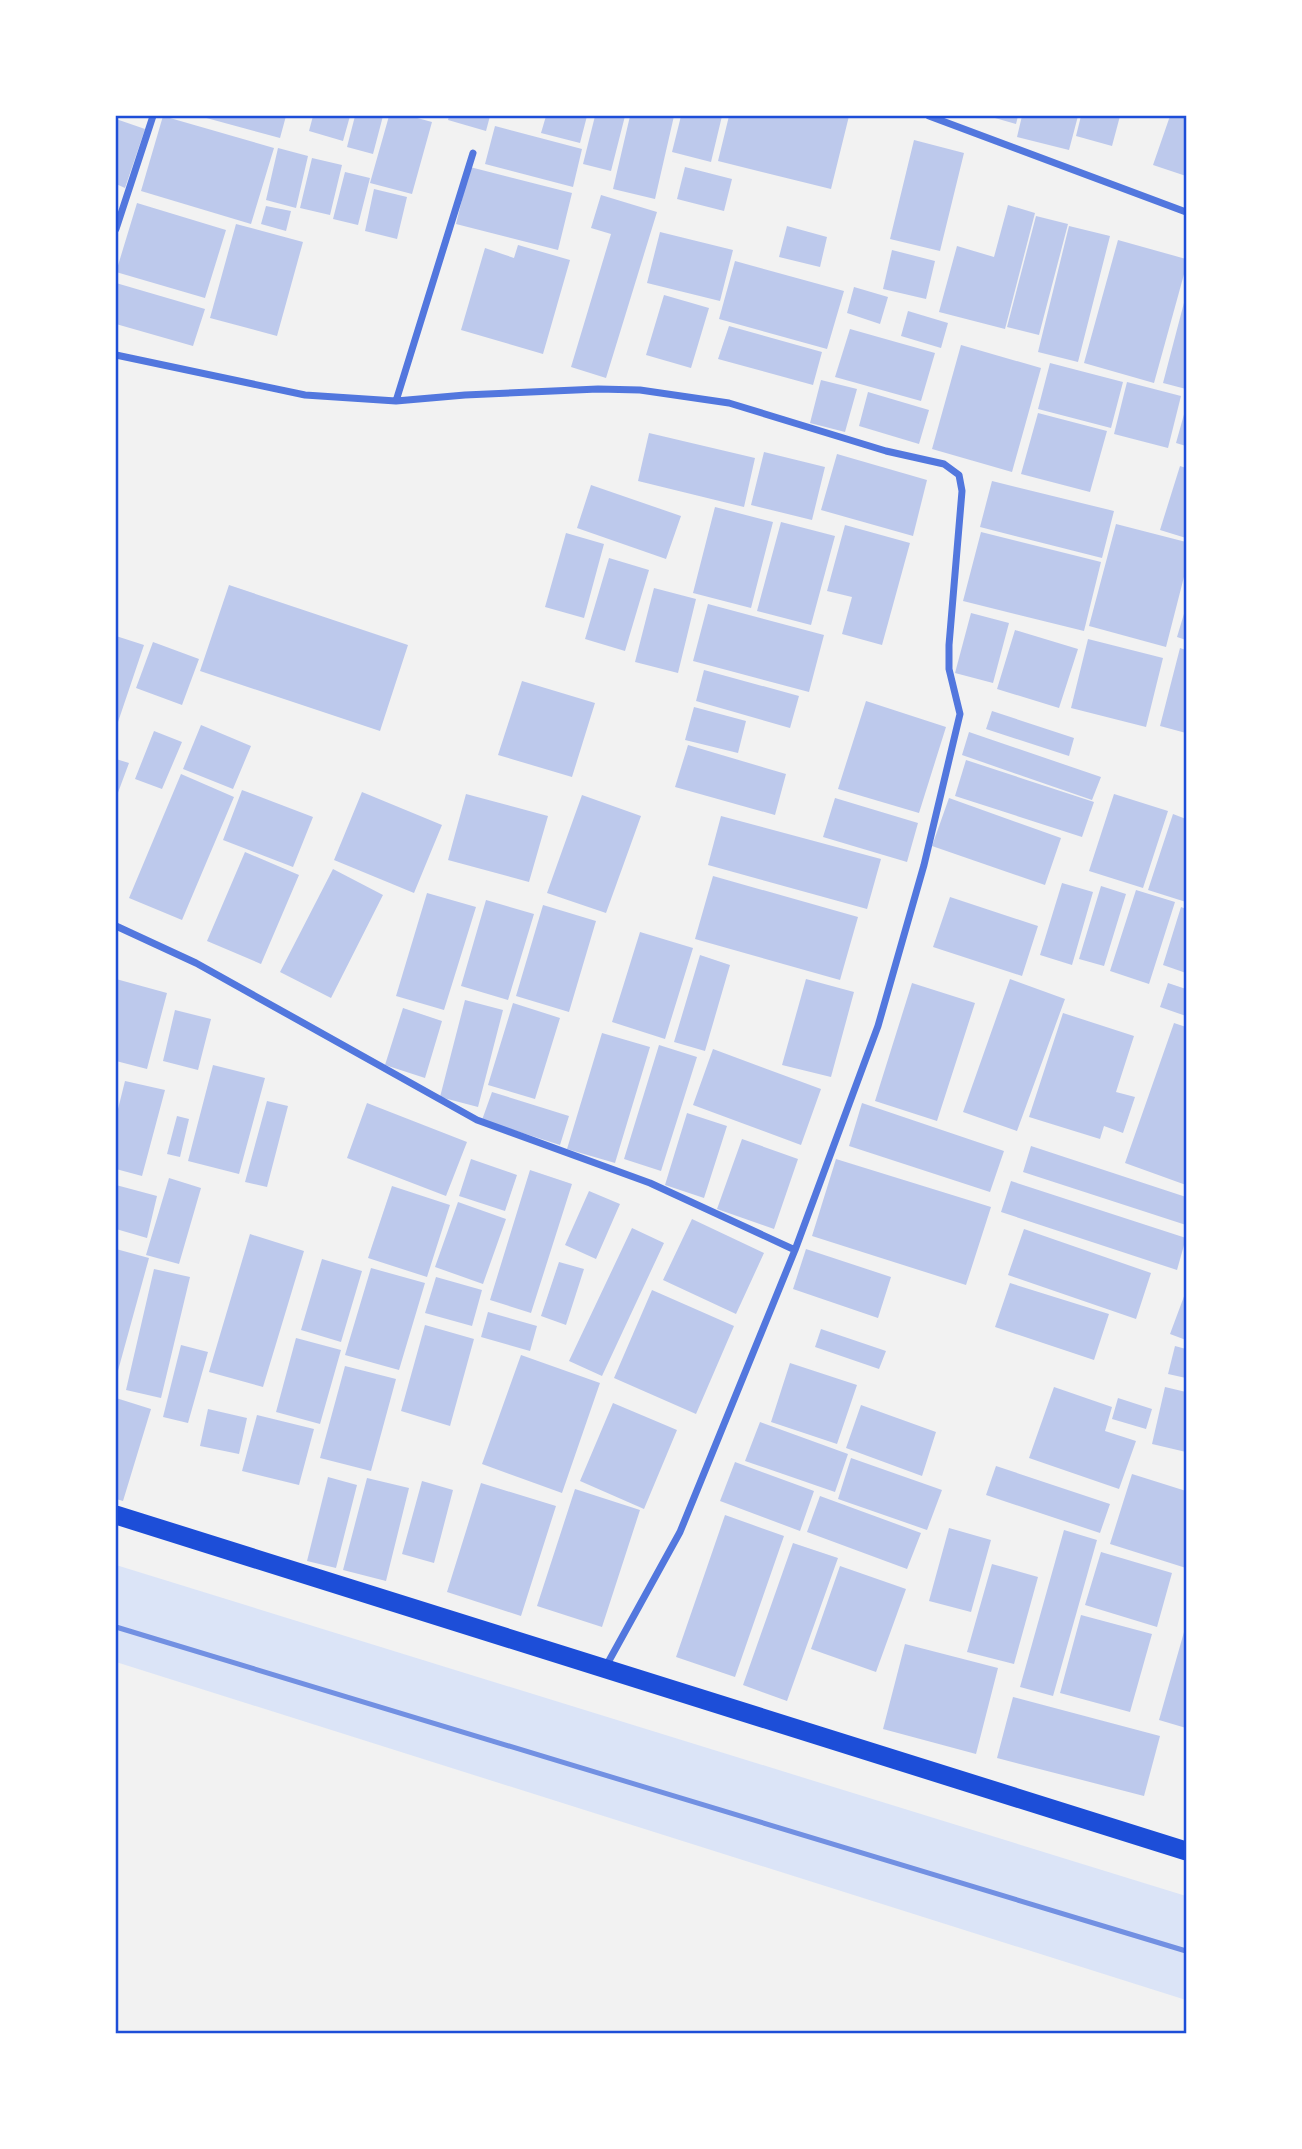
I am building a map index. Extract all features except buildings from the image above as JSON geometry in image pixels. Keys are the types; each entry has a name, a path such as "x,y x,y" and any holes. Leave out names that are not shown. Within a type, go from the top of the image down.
{"highway":[{"path":"116,1515 1186,1851"}],"street":[{"path":"116,229 153,116"},
{"path":"929,116 1186,212"},
{"path":"396,401 473,153"},
{"path":"116,355 305,395 396,401 478,394 640,390 729,403 886,451 944,464 959,475 962,491 949,669 960,714 924,865 878,1026 795,1250 680,1532 605,1668"},
{"path":"116,926 197,963 477,1120 650,1184 795,1250"}],"shaded area":[{"path":"116,1565 1186,1896 1186,2000 116,1662"}],"railway":[{"path":"116,1627 1186,1951"}]}
